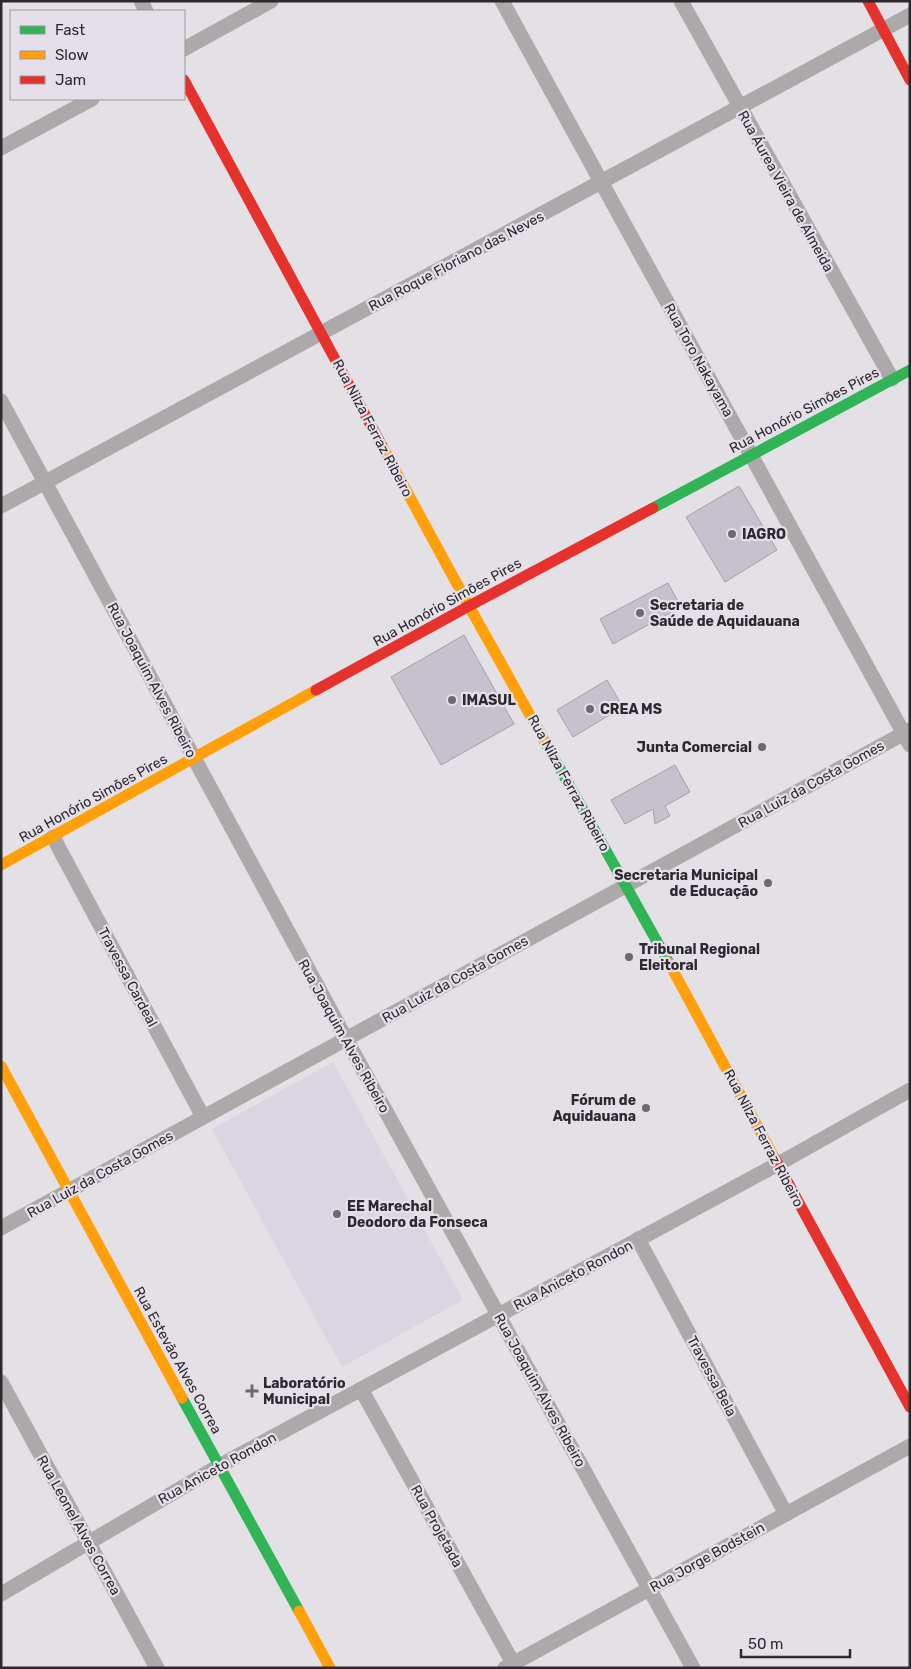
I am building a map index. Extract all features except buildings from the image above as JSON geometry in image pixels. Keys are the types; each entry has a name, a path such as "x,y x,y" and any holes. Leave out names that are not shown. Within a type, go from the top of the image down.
{"street":[{"path":"185,48 271,1"},
{"name":"Rua Toro Nakayama","path":"502,1 751,455 908,736"},
{"name":"Rua Áurea Vieira de Almeida","path":"681,1 892,380"},
{"path":"868,1 910,80"},
{"name":"Rua Roque Floriano das Neves","path":"1,506 910,15"},
{"name":"Rua Nilza Ferraz Ribeiro","path":"185,82 469,606 627,885 910,1407"},
{"path":"1,148 90,100"},
{"name":"Rua Honório Simões Pires","path":"1,865 469,606 910,370"},
{"name":"Rua Joaquim Alves Ribeiro","path":"1,401 346,1039 693,1668"},
{"name":"Rua Luiz da Costa Gomes","path":"1,1228 627,885 908,736"},
{"name":"Travessa Cardeal","path":"53,836 203,1117"},
{"name":"Rua Estevão Alves Correa","path":"1,1066 330,1668"},
{"name":"Rua Aniceto Rondon","path":"1,1594 219,1466 778,1164 910,1090"},
{"name":"Travessa Bela","path":"638,1239 786,1514"},
{"name":"Rua Leonel Alves Correa","path":"1,1382 157,1668"},
{"name":"Rua Projetada","path":"361,1389 509,1665"},
{"name":"Rua Jorge Bodstein","path":"509,1665 910,1446"}],"shaded area":[{"name":"EE Marechal Deodoro da Fonseca","path":"333,1062 463,1300 342,1367 212,1129"}],"traffic: fast":[{"path":"653,508 910,370"},
{"path":"545,742 669,963"},
{"path":"182,1398 299,1611"}],"traffic: slow":[{"path":"382,446 545,742"},
{"path":"1,865 316,690"},
{"path":"669,963 775,1159"},
{"path":"1,1066 182,1398"},
{"path":"299,1611 330,1668"}],"traffic: jam":[{"path":"868,1 910,80"},
{"path":"185,82 382,446"},
{"path":"316,690 653,508"},
{"path":"775,1159 910,1407"}],"place":[{"name":"IAGRO","path":"732,534"},
{"name":"Secretaria de Saúde de Aquidauana","path":"640,613"},
{"name":"IMASUL","path":"452,700"},
{"name":"CREA MS","path":"590,709"},
{"name":"Junta Comercial","path":"762,747"},
{"name":"Secretaria Municipal de Educação","path":"768,883"},
{"name":"Tribunal Regional Eleitoral","path":"629,957"},
{"name":"Fórum de Aquidauana","path":"646,1108"},
{"name":"EE Marechal Deodoro da Fonseca","path":"337,1214"},
{"name":"Laboratório Municipal","path":"252,1391"}]}
